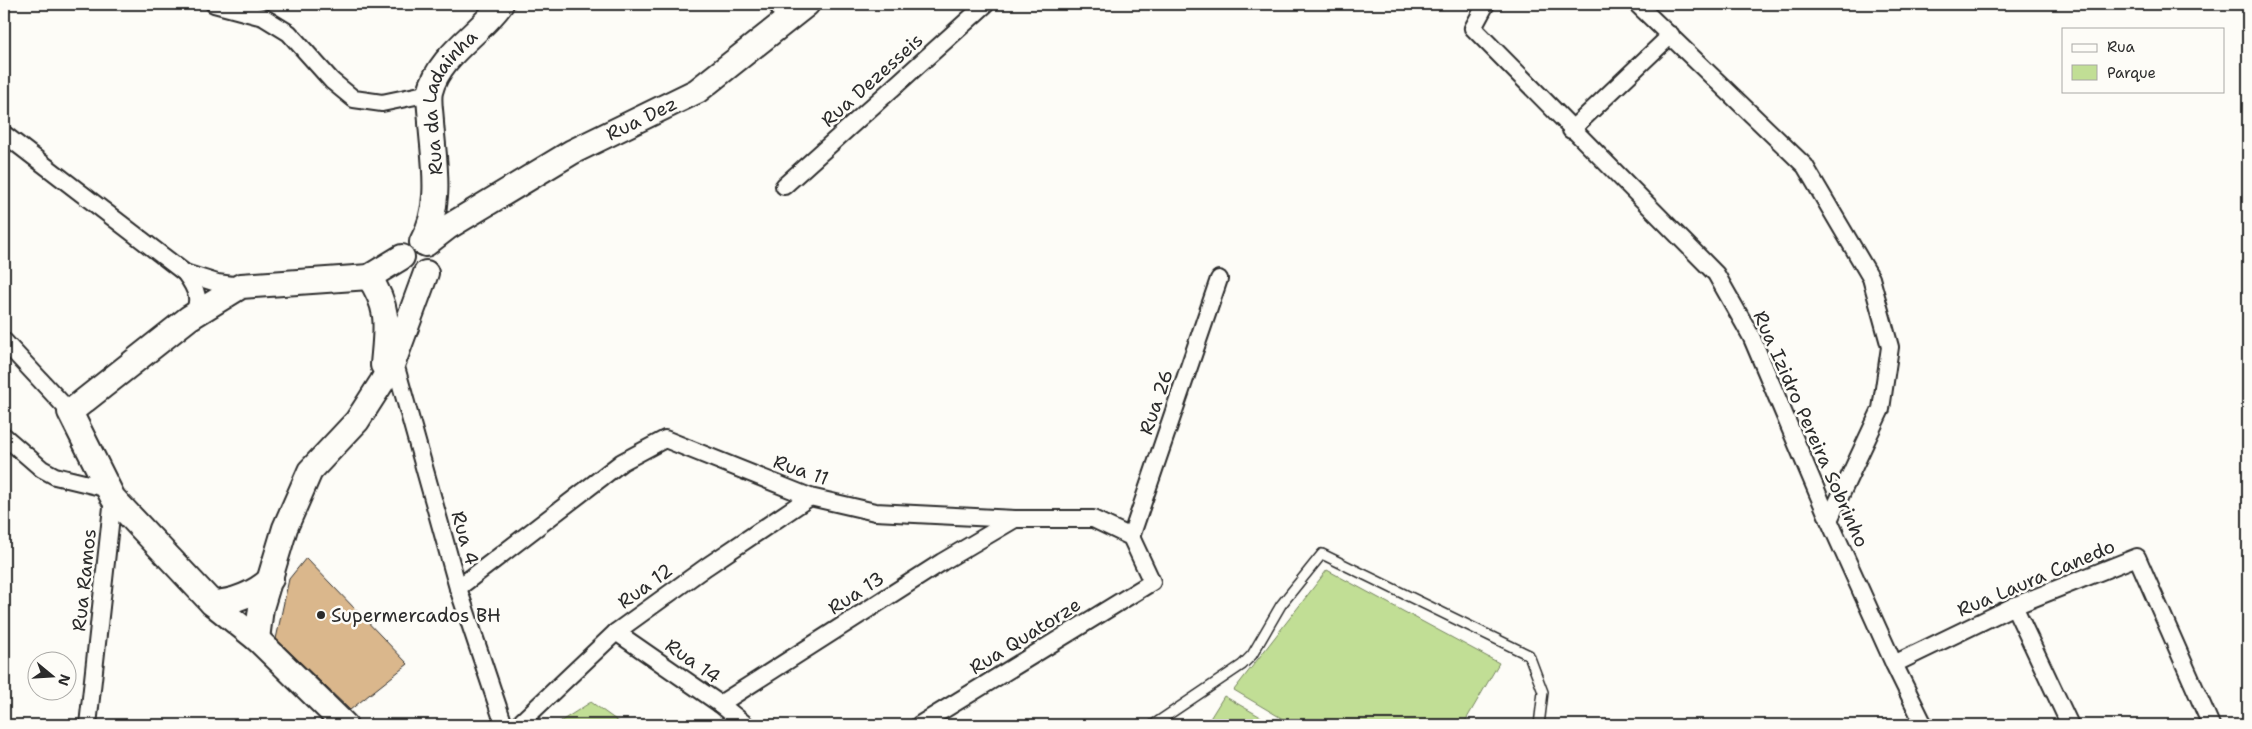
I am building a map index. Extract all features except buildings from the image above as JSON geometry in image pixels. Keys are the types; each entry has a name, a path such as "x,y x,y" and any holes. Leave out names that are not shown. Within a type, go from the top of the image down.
{"street":[{"path":"214,4 262,17 288,34 332,81 354,99 382,103 430,93"},
{"name":"Rua da Ladainha","path":"257,639 261,608 285,528 310,471 358,421 394,360 419,254 435,210 436,186 430,93 440,69 501,4"},
{"name":"Rua Dez","path":"419,254 465,216 572,152 696,90 781,13 807,4"},
{"name":"Rua Dezesseis","path":"784,186 986,4"},
{"name":"Rua Izidro Pereira Sobrinho","path":"1486,4 1472,28 1571,130 1716,274 1751,336 1829,520 1894,664 1924,725"},
{"path":"1636,4 1671,35 1805,166 1871,278 1890,347 1881,409 1829,520"},
{"path":"1571,130 1671,35"},
{"path":"4,134 185,273 194,284 198,297 196,310 189,318"},
{"path":"185,273 217,283 241,286 369,277 419,254"},
{"path":"369,277 384,302 386,321 382,382"},
{"name":"Rua 26","path":"1131,537 1219,279"},
{"path":"70,412 189,318 241,286"},
{"path":"4,341 70,412 111,494 212,603 257,639 345,725"},
{"name":"Rua 4","path":"394,360 458,588 504,725"},
{"path":"4,436 42,469 55,476 111,494"},
{"name":"Rua 11","path":"458,588 622,462 665,439 810,497 875,512 1015,519 1093,519 1131,537"},
{"name":"Rua Ramos","path":"88,725 111,494"},
{"name":"Rua 12","path":"518,725 616,632 706,567 810,497"},
{"name":"Rua 13","path":"720,704 942,562 1015,519"},
{"name":"Rua Quatorze","path":"919,725 1152,582 1131,537"},
{"name":"Rua Laura Canedo","path":"1894,664 2014,606 2137,557 2211,725"},
{"path":"212,603 241,598 257,590 271,578"},
{"path":"2014,606 2070,725"},
{"name":"Rua 14","path":"616,632 720,704 746,725"}],"lane":[{"path":"1152,725 1242,665 1252,655 1281,606 1322,554 1530,656 1543,692 1539,725"}],"green space":[{"path":"1327,570 1499,663 1463,725 1293,725 1234,690"},
{"path":"1224,696 1275,725 1206,725"},
{"path":"591,702 623,725 555,725"}],"place":[{"name":"Supermercados BH","path":"321,615"}]}
